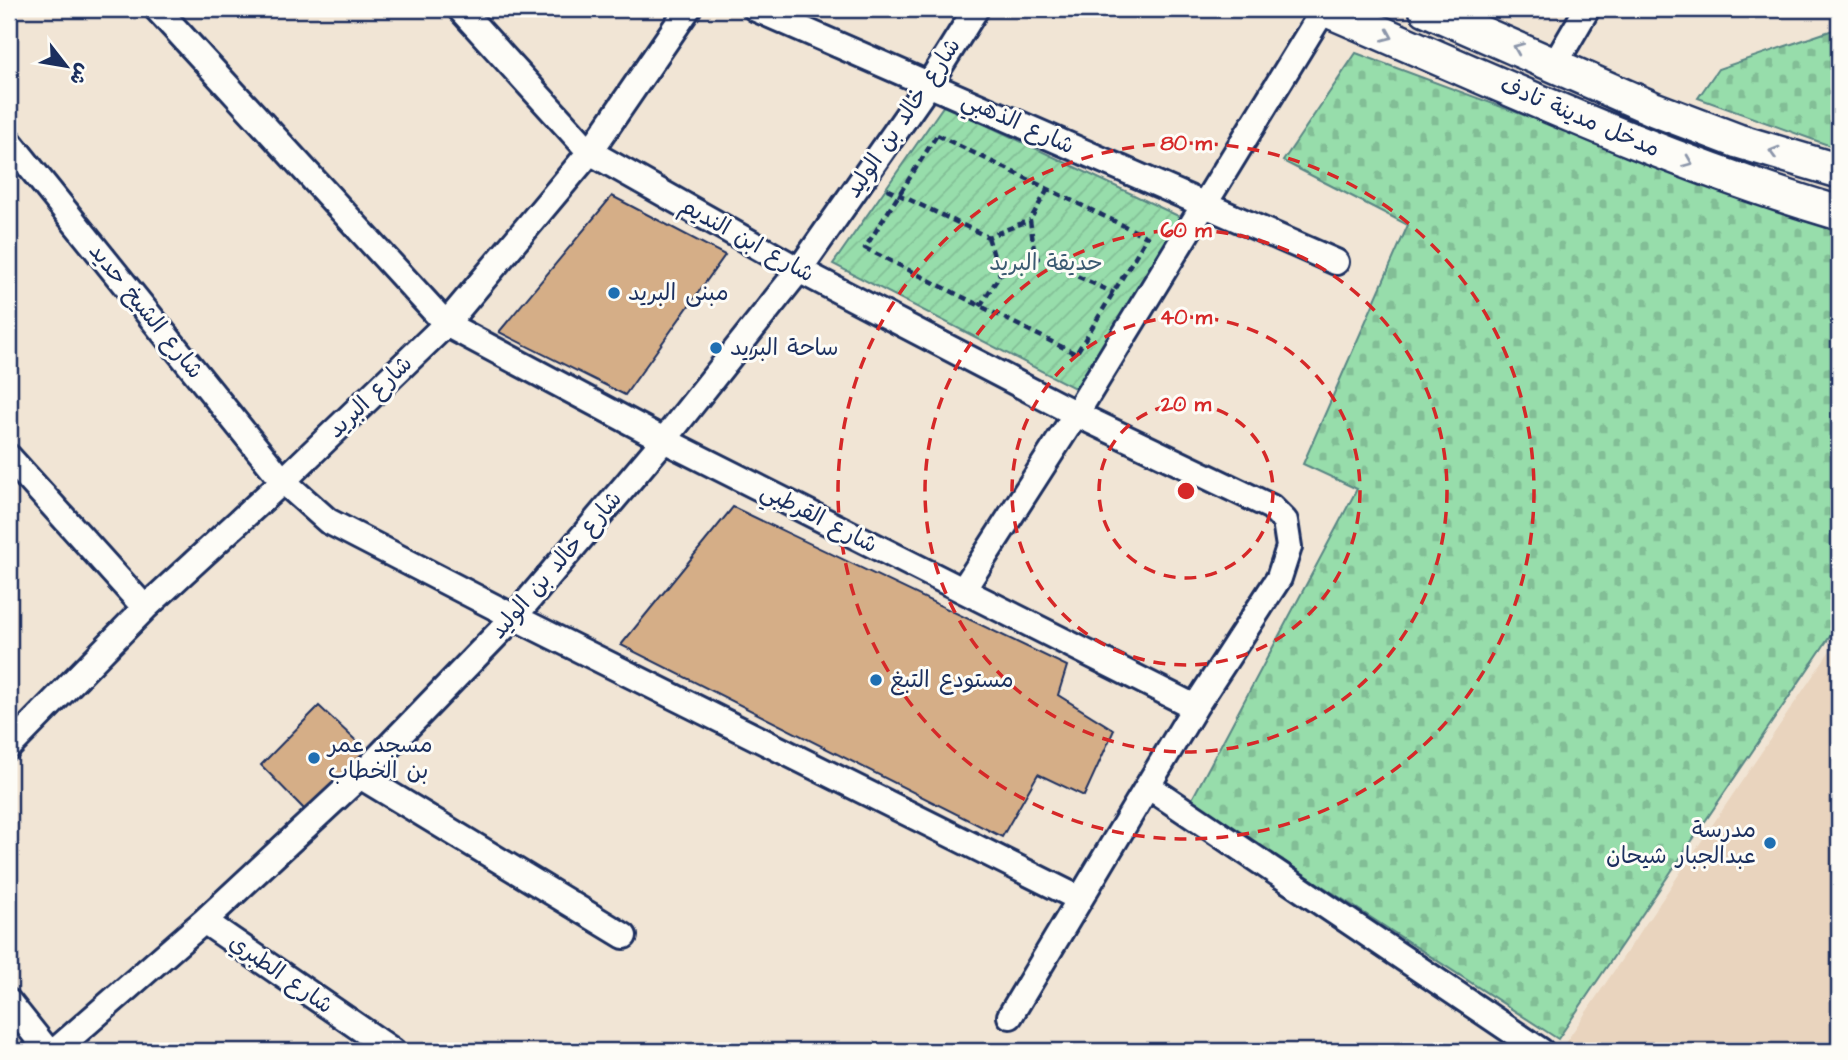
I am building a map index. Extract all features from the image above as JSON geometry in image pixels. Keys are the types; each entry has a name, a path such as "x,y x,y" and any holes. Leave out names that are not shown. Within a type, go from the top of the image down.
{"main road":[{"name":"مدخل مدينة تادف","path":"1324,9 1642,144 1729,178 1839,213"},
{"name":"مدخل مدينة تادف","path":"1426,9 1654,109 1726,137 1839,171"}],"street":[{"name":"شارع القرطبي","path":"157,9 446,324 664,440 1195,707"},
{"name":"شارع ابن النديم","path":"460,9 590,152 799,270 1076,414 1271,507 1285,521 1289,547 1279,578 1195,707 1010,1016"},
{"name":"شارع البريد","path":"9,747 145,608 284,481 446,324 590,152 688,9"},
{"name":"شارع الذهبي","path":"756,9 1336,262"},
{"name":"شارع خالد بن الوليد","path":"55,1051 204,921 360,776 514,617 664,440 799,270 929,84 976,9"},
{"path":"963,590 1076,414 1324,9"},
{"path":"1555,64 1587,9"},
{"name":"شارع الشيخ حديد","path":"9,141 284,481 328,521 514,617 1080,898"},
{"path":"9,457 145,608"},
{"path":"360,776 624,936"},
{"path":"1147,786 1541,1051"},
{"name":"شارع الطبري","path":"204,921 393,1051"},
{"path":"9,1002 48,1051"}],"path":[{"path":"937,135 1048,189 1147,237 1076,354 865,247 937,135"},
{"path":"988,237 1030,220 1048,189"},
{"path":"899,195 988,237 1000,275"},
{"path":"1030,220 1035,257"},
{"path":"980,306 1000,275 1035,257"},
{"path":"1035,257 1142,306"}],"shaded area":[{"name":"مدرسة عبدالجبار شيحان","path":"1839,637 1838,1051 1560,1051"}],"green space":[{"path":"1839,28 1839,149 1698,98 1718,69"},
{"path":"1356,53 1839,232 1839,623 1558,1039 1191,801 1357,489 1303,464 1408,225 1283,161"},
{"name":"حديقة البريد","path":"944,105 1193,223 1094,398 833,264"}],"building":[{"name":"مبنى البريد","path":"612,196 725,255 625,395 499,332"},
{"name":"مستودع التبغ","path":"733,507 1067,666 1058,695 1114,730 1084,796 1038,774 1002,837 621,645"},
{"name":"مسجد عمر بن الخطاب","path":"319,706 367,751 305,810 261,765"}],"place":[{"name":"مبنى البريد","path":"614,293"},
{"name":"ساحة البريد","path":"716,348"},
{"name":"مستودع التبغ","path":"876,680"},
{"name":"مسجد عمر بن الخطاب","path":"314,758"},
{"name":"مدرسة عبدالجبار شيحان","path":"1770,843"}]}
